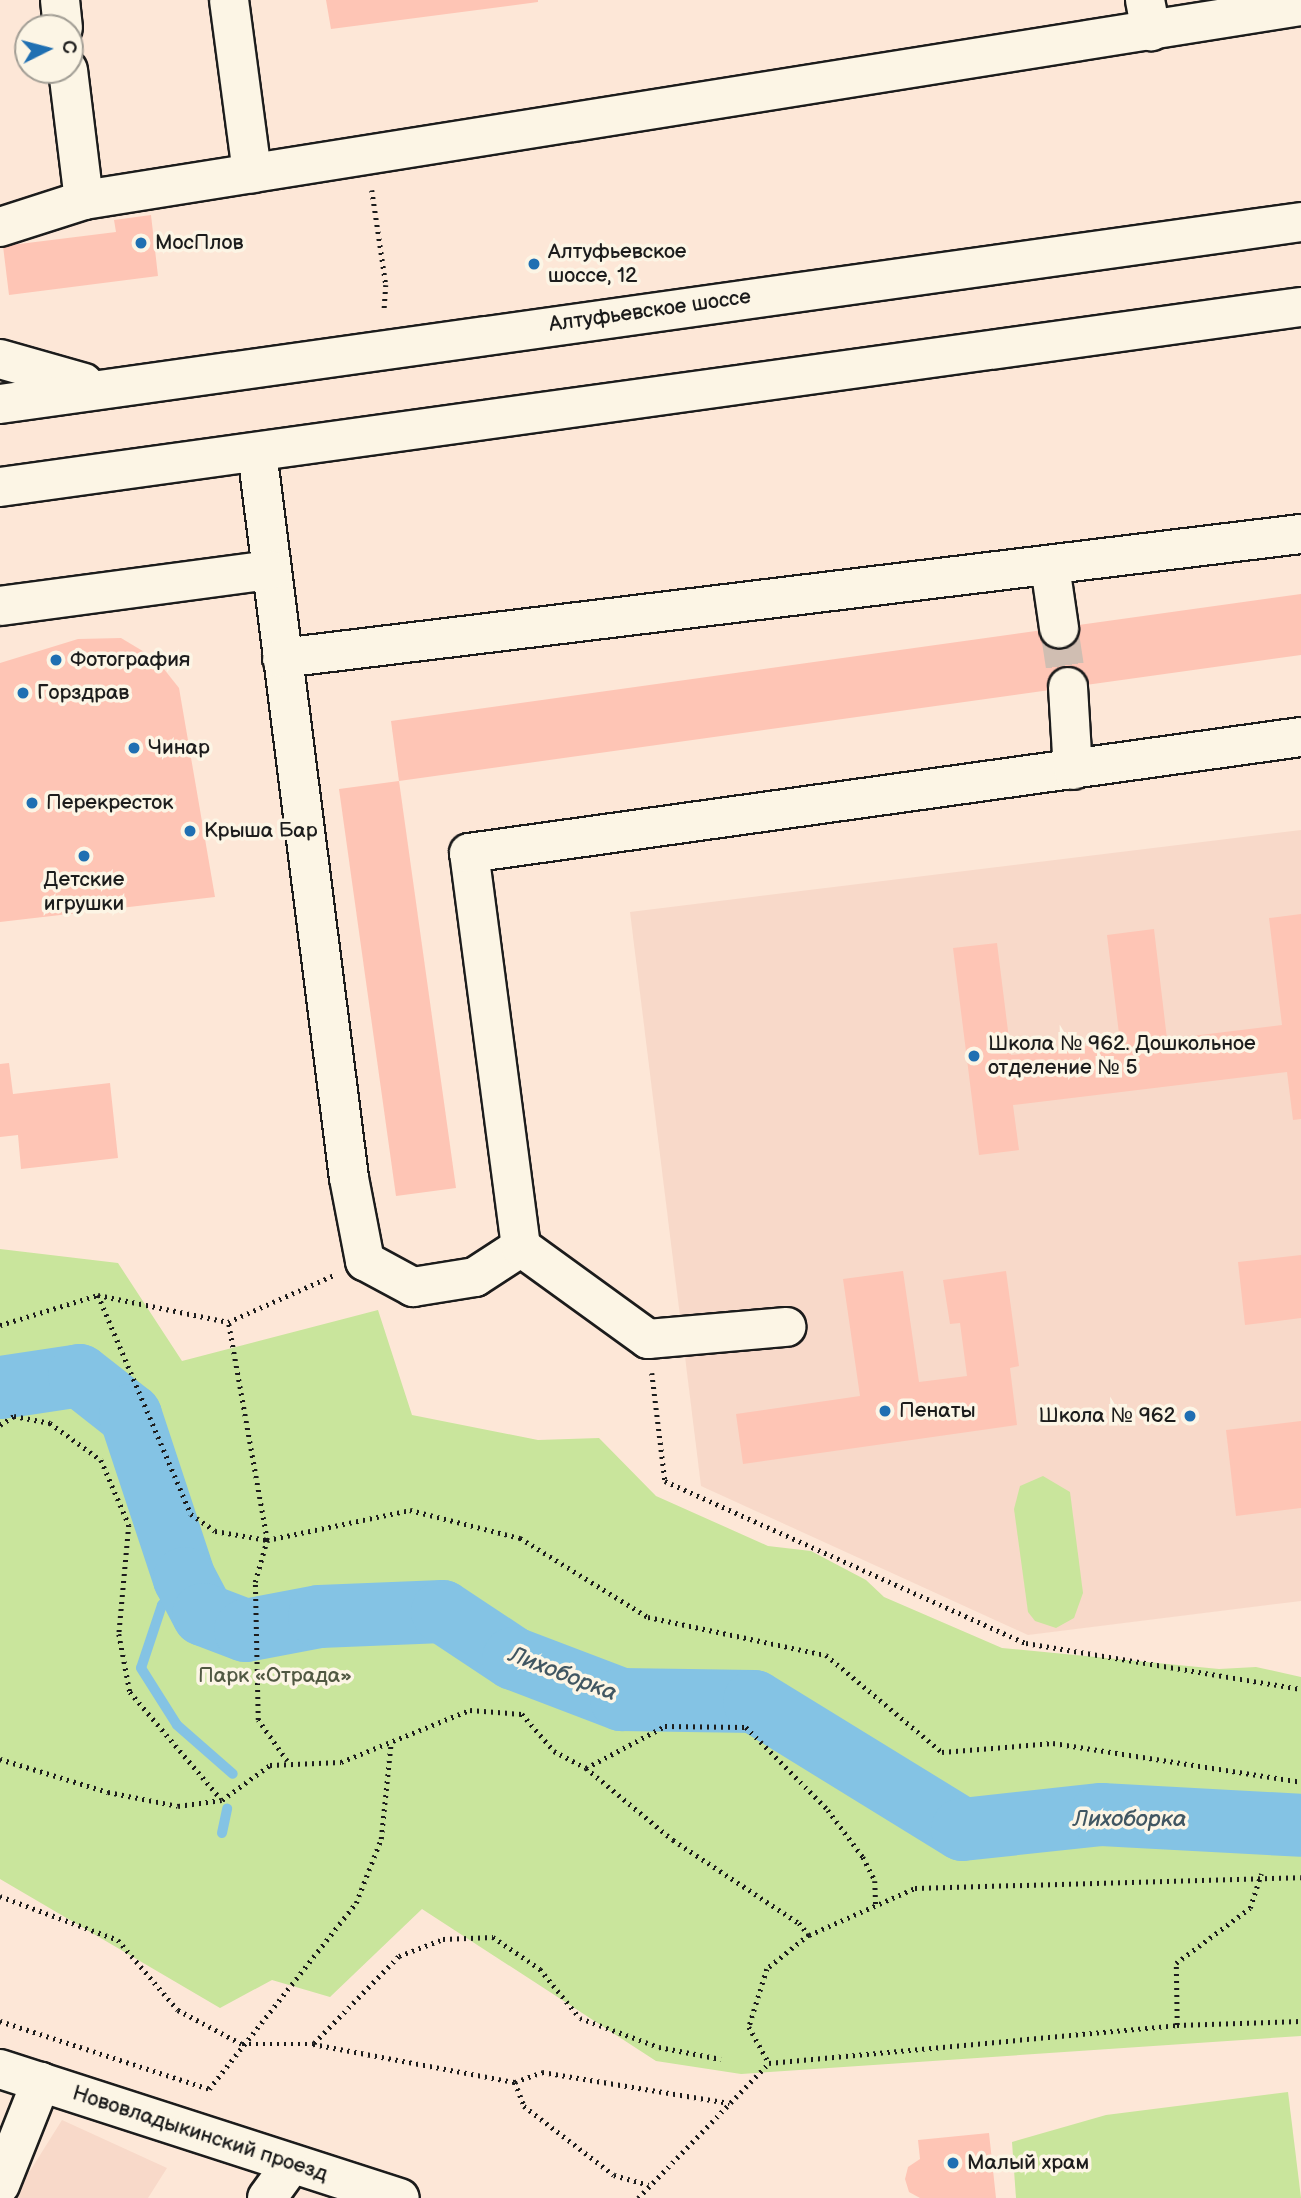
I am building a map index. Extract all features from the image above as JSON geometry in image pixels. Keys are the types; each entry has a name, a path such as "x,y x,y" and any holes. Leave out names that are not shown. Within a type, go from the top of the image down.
{"main road":[{"path":"229,0 252,173"},
{"path":"0,227 84,200 366,156 1148,16 1301,6"},
{"path":"70,84 84,200"},
{"name":"Алтуфьевское шоссе","path":"0,404 1301,222"},
{"path":"0,487 1301,307"},
{"path":"0,359 104,388"},
{"path":"257,452 270,570 365,1261 413,1287 475,1277 521,1247"},
{"path":"282,658 1301,534"},
{"path":"1050,566 1059,628"},
{"path":"0,606 270,570"},
{"path":"1068,687 1073,770"},
{"path":"786,1326 648,1339 521,1247 469,853 1301,737"},
{"name":"Нововладыкинский проезд","path":"0,2069 290,2166 400,2198"},
{"path":"0,2185 41,2082"},
{"path":"267,2198 290,2166"}],"path":[{"path":"366,156 386,285 384,311"},
{"path":"0,1325 98,1294 228,1322 365,1261"},
{"path":"98,1294 191,1514 215,1531 267,1540 410,1510 520,1538 648,1617 826,1655 942,1752 1053,1743 1301,1782"},
{"path":"228,1322 267,1540 255,1582 258,1720 287,1761"},
{"path":"648,1339 665,1481 1026,1643 1301,1689"},
{"path":"0,1425 14,1416 50,1423 101,1460 130,1525 120,1634 130,1692 222,1800"},
{"path":"0,1759 107,1792 178,1806 222,1800 270,1765 287,1761 341,1762 470,1710 522,1714 554,1751 586,1768 673,1840 799,1923 809,1935"},
{"path":"586,1768 665,1726 746,1727 828,1810 863,1857 875,1881 876,1907"},
{"path":"0,2021 209,2089 356,1903 380,1839 391,1742"},
{"path":"1177,2025 1176,1963 1250,1908 1261,1874"},
{"path":"769,2063 749,2027 767,1969 809,1935 915,1888 1261,1874 1301,1877"},
{"path":"0,1896 118,1940 178,2010 242,2044 313,2044 515,2082 542,2072 729,2103"},
{"path":"313,2044 399,1956 443,1939 493,1937 540,1969 580,2018 659,2047 721,2059"},
{"path":"638,2198 769,2063 1177,2025 1301,2021"},
{"path":"515,2082 524,2106 614,2175 649,2185"}],"shaded area":[{"path":"1301,830 1301,1601 1028,1635 701,1486 630,912"},
{"path":"62,2120 167,2168 148,2198 0,2198 0,2161 30,2171"}],"green space":[{"name":"Парк «Отрада»","path":"0,1249 118,1263 182,1361 378,1310 412,1415 538,1440 599,1438 656,1496 768,1546 811,1551 866,1580 884,1597 1002,1648 1219,1669 1256,1667 1301,1677 1301,2036 741,2074 656,2061 422,1909 330,1997 272,1980 220,2008 0,1879"},
{"path":"1043,1476 1070,1492 1083,1593 1074,1618 1056,1628 1035,1621 1028,1612 1014,1509 1020,1486"},
{"path":"1288,2092 1301,2198 1016,2198 1012,2142 1106,2115"}],"building":[{"path":"326,0 538,0 538,2 331,29"},
{"path":"151,215 158,276 9,295 3,246 116,232 114,220"},
{"path":"1301,594 1301,655 399,781 391,721"},
{"path":"121,638 156,659 179,688 215,897 0,922 0,663 78,639"},
{"path":"399,781 456,1188 396,1196 339,789"},
{"path":"1301,914 1301,1119 1293,1120 1287,1072 1013,1105 1019,1150 979,1155 953,948 997,943 1011,1055 1120,1042 1107,935 1154,929 1167,1039 1282,1025 1269,918"},
{"path":"9,1063 13,1094 110,1083 118,1158 21,1169 18,1135 0,1137 0,1064"},
{"path":"1301,1255 1301,1318 1245,1325 1238,1262"},
{"path":"903,1271 919,1382 967,1376 960,1323 950,1324 943,1280 1006,1271 1019,1366 1010,1368 1017,1425 743,1464 736,1414 860,1396 843,1279"},
{"path":"1301,1421 1301,1508 1236,1516 1226,1430"},
{"name":"Малый храм","path":"989,2133 996,2198 920,2198 909,2192 905,2179 908,2167 920,2159 918,2140"}],"waterway":[{"name":"Лихоборка","path":"0,1387 79,1375 130,1415 184,1578 203,1614 245,1630 319,1616 442,1611 513,1658 621,1699 754,1701 962,1829 1101,1814 1301,1825"},
{"path":"184,1578 162,1605 141,1668 177,1725 233,1774"},
{"path":"222,1833 227,1809"}],"tunnel":[{"path":"1059,628 1068,687"}],"place":[{"name":"МосПлов","path":"141,243"},
{"name":"Алтуфьевское шоссе, 12","path":"534,264"},
{"name":"Фотография","path":"56,660"},
{"name":"Горздрав","path":"23,693"},
{"name":"Чинар","path":"134,748"},
{"name":"Перекресток","path":"32,803"},
{"name":"Крыша Бар","path":"190,831"},
{"name":"Детские игрушки","path":"84,856"},
{"name":"Школа № 962. Дошкольное отделение № 5","path":"974,1056"},
{"name":"Пенаты","path":"885,1411"},
{"name":"Школа № 962","path":"1190,1416"},
{"name":"Малый храм","path":"953,2163"}]}
